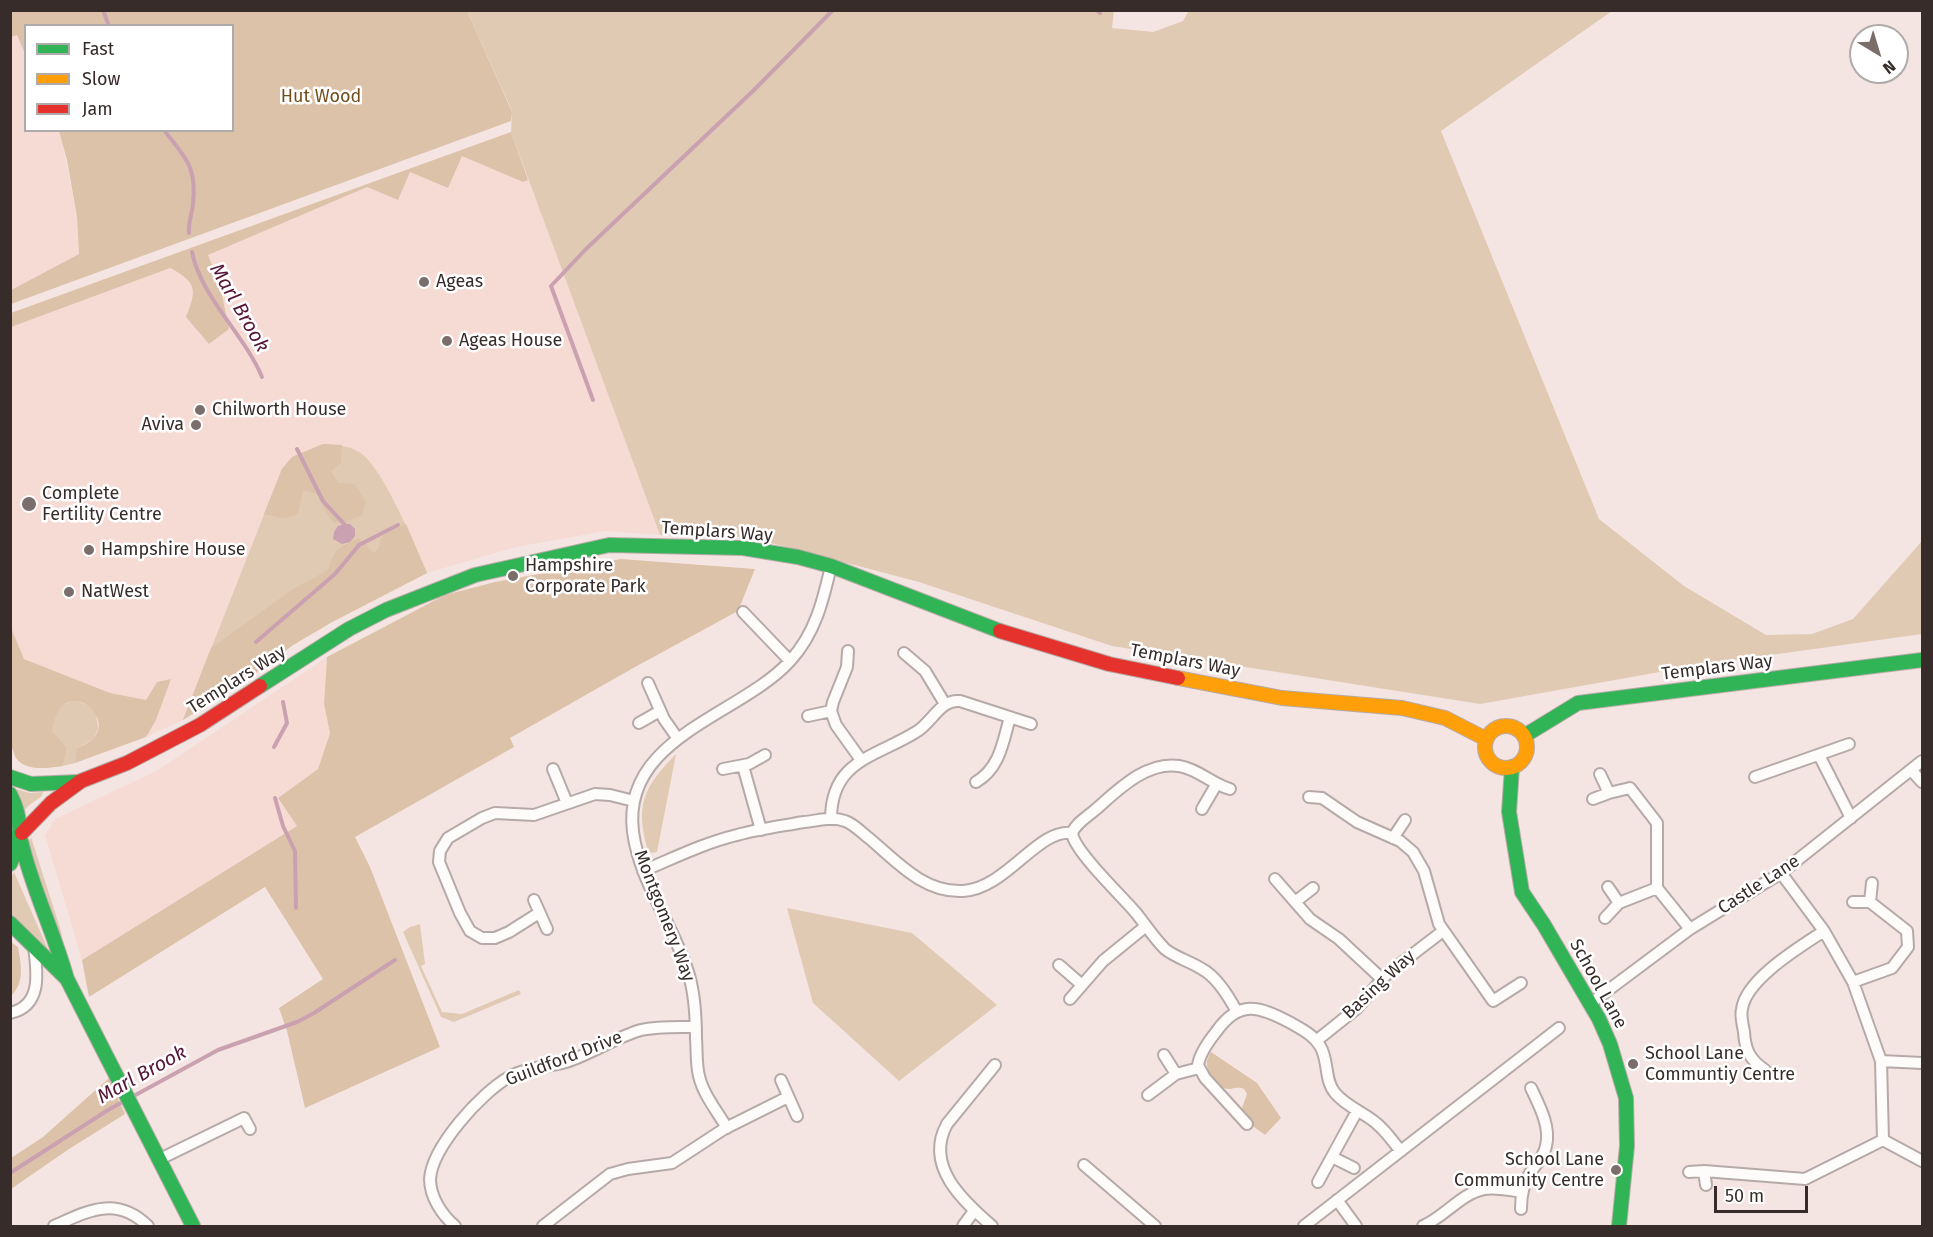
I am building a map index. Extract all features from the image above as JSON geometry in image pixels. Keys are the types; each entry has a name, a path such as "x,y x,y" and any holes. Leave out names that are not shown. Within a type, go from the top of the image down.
{"street":[{"name":"Templars Way","path":"10,864 21,837 51,802 81,782 128,763 200,725 349,629 386,610 446,585 498,568 609,545 743,548 798,557 831,566 985,626 1108,664 1282,698 1401,708 1445,718 1486,739"},
{"name":"Montgomery Way","path":"727,1128 699,1079 692,986 688,971 643,871 633,833 634,801 651,765 678,739 759,687 790,662 807,640 815,624 831,566"},
{"path":"743,612 790,662"},
{"path":"848,651 847,667 831,711 836,725 861,760"},
{"path":"904,653 925,671 945,704"},
{"name":"Templars Way","path":"1524,736 1578,703 1923,660"},
{"path":"648,683 660,711 678,739"},
{"path":"831,819 831,804 836,787 846,773 861,760 916,732 945,704 953,700 1031,724"},
{"path":"639,723 660,711"},
{"path":"808,716 831,711"},
{"path":"976,782 996,764 1011,717"},
{"path":"1504,726 1519,730 1524,736 1526,754 1512,767 1498,767 1492,763 1485,752 1486,739 1496,728 1504,726"},
{"path":"1755,777 1849,744"},
{"path":"723,769 743,766 765,755"},
{"path":"1819,755 1851,818"},
{"name":"Castle Lane","path":"1591,1003 1690,929 1781,873 1923,761"},
{"path":"743,766 761,830"},
{"path":"1072,833 1079,823 1122,787 1151,770 1180,766 1191,769 1216,785 1230,789"},
{"name":"School Lane","path":"1512,767 1509,812 1522,892 1591,1003 1610,1044 1626,1098 1627,1146 1619,1227"},
{"path":"553,769 567,803"},
{"path":"1911,770 1923,782"},
{"path":"1600,774 1609,793"},
{"name":"Templars Way","path":"10,777 32,784 81,782"},
{"path":"1203,809 1216,785"},
{"path":"1593,799 1630,788 1657,823 1657,888 1690,929"},
{"path":"10,794 20,815 24,859 61,954 67,979 193,1227"},
{"path":"539,913 495,938 482,938 475,935 466,927 439,862 440,851 448,838 490,815 500,813 534,815 595,794 634,801"},
{"path":"1309,797 1322,798 1357,822 1407,846 1419,861 1428,880 1436,915 1443,931 1493,1001 1521,983"},
{"path":"643,871 713,842 739,834 831,819 846,821 854,826 915,878 940,889 973,890 1000,878 1052,837 1062,833 1072,833"},
{"path":"1393,838 1405,820"},
{"path":"1072,833 1082,851 1166,949 1210,974 1237,1012"},
{"path":"1781,873 1824,931 1853,982 1881,1061 1883,1140"},
{"path":"1275,879 1310,919 1339,939 1382,979"},
{"path":"1870,902 1872,883"},
{"path":"1608,887 1619,903"},
{"path":"1295,902 1313,888"},
{"path":"1605,918 1619,903 1657,888"},
{"path":"534,900 547,929"},
{"path":"1853,903 1870,902 1907,931 1908,947 1892,968 1853,982"},
{"path":"10,923 21,931 48,962 67,979"},
{"path":"1070,999 1103,961 1146,927"},
{"name":"Basing Way","path":"1316,1041 1356,1009 1382,979 1443,931"},
{"path":"1765,1071 1750,1063 1745,1044 1742,1009 1752,987 1793,952 1824,931"},
{"path":"10,1013 24,1007 35,990 38,979 34,946"},
{"path":"1059,965 1082,985"},
{"path":"1247,1124 1205,1078 1199,1068 1201,1056 1227,1018 1237,1012 1255,1008 1303,1030 1316,1041 1322,1052 1332,1089 1343,1101 1376,1123 1401,1151"},
{"name":"Guildford Drive","path":"455,1227 444,1215 433,1195 430,1178 434,1160 468,1112 498,1085 514,1074 576,1058 642,1030 696,1027"},
{"path":"1304,1227 1559,1028"},
{"path":"1164,1055 1176,1074"},
{"path":"1881,1061 1923,1063"},
{"path":"992,1227 958,1192 944,1170 940,1146 947,1124 995,1065"},
{"path":"1148,1095 1176,1074 1199,1068"},
{"path":"781,1080 797,1116"},
{"path":"1521,1209 1522,1192 1526,1179 1544,1152 1547,1139 1543,1116 1531,1088"},
{"path":"543,1227 610,1174 672,1163 727,1128 788,1097"},
{"path":"1318,1182 1357,1111"},
{"path":"160,1159 244,1118 250,1129"},
{"path":"1883,1140 1923,1161"},
{"path":"1689,1172 1704,1171 1805,1179 1883,1140"},
{"path":"1332,1156 1354,1168"},
{"path":"1084,1165 1155,1227"},
{"path":"1704,1171 1706,1185"},
{"path":"1423,1227 1475,1191 1491,1188 1522,1192"},
{"path":"1337,1200 1356,1227"},
{"path":"54,1227 90,1211 110,1208 124,1210 134,1215 148,1227"},
{"path":"963,1227 974,1211"}],"shaded area":[{"path":"1114,10 1112,28 1153,32 1183,21 1189,10 1612,11 1441,131 1599,519 1684,586 1766,635 1812,634 1853,619 1922,541 1922,634 1699,665 1480,704 1112,646 919,582 748,537 660,535 511,132 512,111 467,11"},
{"path":"17,35 24,52 24,132 60,132 61,135 77,217 79,254 11,290 10,37"},
{"name":"Hampshire Corporate Park","path":"511,132 660,535 606,531 516,547 427,573 332,622 293,645 249,678 183,720 146,737 75,763 48,768 26,766 16,758 11,744 11,313"},
{"path":"323,444 351,448 368,460 398,508 427,573 332,622 293,645 249,678 183,720 282,469 292,457"},
{"path":"350,524 355,529 355,536 350,542 342,544 333,539 334,532 338,526"},
{"path":"327,657 324,704 330,733 318,769 278,798 297,826 82,960 45,835 55,819 158,770"},
{"path":"75,700 91,707 96,714 98,729 94,738 76,749 75,763 63,766 67,748 51,731 58,711"},
{"path":"676,754 657,852 651,853 648,851 644,835 642,809 649,788"},
{"path":"14,790 30,793 43,792 42,796 23,812"},
{"path":"31,837 61,931 65,955 58,941 27,845"},
{"path":"14,872 51,956 11,919 10,880"},
{"path":"787,908 912,933 997,1005 899,1081 813,1003"},
{"path":"420,924 425,964 421,966 442,1012 462,1014 519,990 521,994 454,1022 441,1017 403,932"}],"green space":[{"name":"Hut Wood","path":"11,10 467,11 512,112 511,121 11,304 11,290 79,254 77,217 67,160 59,132 234,132 234,24 24,24 24,52 17,35 11,37"},
{"path":"511,132 528,180 523,182 462,156 448,188 410,172 398,200 367,187 208,255 220,285 229,329 209,344 186,317 193,293 190,283 170,268 11,327 11,313"},
{"path":"323,444 342,445 341,463 331,471 338,483 355,484 366,502 362,515 349,521 334,523 317,494 303,490 298,514 285,519 264,514 282,469 292,457"},
{"path":"406,524 427,573 332,622 293,645 249,678 183,720 211,648 293,589 328,570 335,553 342,547 359,538 374,553 378,549 382,536"},
{"path":"621,559 755,569 738,611 510,738 514,747 355,837 370,867 440,1047 305,1108 287,1031 279,1008 323,979 265,887 89,997 82,960 297,826 278,798 318,769 330,733 324,704 327,657 445,595 495,582"},
{"path":"11,628 24,659 110,693 146,700 157,682 171,679 156,720 146,737 75,763 76,749 93,739 98,730 98,720 85,704 75,701 66,704 57,713 52,731 67,748 63,766 38,768 20,762 11,744"},
{"path":"11,942 18,947 21,973 18,985 11,996"},
{"path":"1211,1052 1257,1083 1281,1118 1265,1135 1250,1124 1242,1108 1247,1094 1244,1089 1225,1089 1213,1080 1207,1066"},
{"path":"109,1078 125,1114 11,1189 11,1158 43,1137"}],"waterway":[{"name":"Marl Brook","path":"103,10 108,24"},
{"path":"593,400 551,286 586,249 753,91 833,10"},
{"path":"1097,10 1100,13"},
{"name":"Marl Brook","path":"166,132 183,155 191,171 194,191 189,233"},
{"name":"Marl Brook","path":"192,252 204,284 245,346 262,377"},
{"name":"Marl Brook","path":"297,449 323,501 346,526"},
{"name":"Marl Brook","path":"256,642 335,574 359,545 398,525"},
{"name":"Marl Brook","path":"274,747 287,723 283,702"},
{"name":"Marl Brook","path":"275,798 283,826 295,851 296,908"},
{"name":"Marl Brook","path":"10,1173 108,1110 218,1050 297,1022 395,960"}],"traffic: fast":[{"path":"260,686 349,629 386,610 475,575 609,545 743,548 798,557 831,566 1000,631"},
{"path":"1524,736 1578,703 1922,660"},
{"path":"1512,767 1509,812 1522,892 1599,1019 1610,1044 1626,1098 1627,1146 1619,1226"},
{"path":"10,777 31,784 79,782"},
{"path":"10,794 19,821 19,837 10,864"},
{"path":"21,841 67,979 193,1226"},
{"path":"10,923 67,979"}],"traffic: slow":[{"path":"1178,678 1282,698 1402,708 1445,718 1486,739"},
{"path":"1506,726 1521,732 1527,747 1521,762 1506,768 1491,762 1485,747 1491,732 1506,726"}],"traffic: jam":[{"path":"1000,631 1109,664 1178,678"},
{"path":"22,833 51,803 81,781 127,763 200,725 260,686"}],"place":[{"name":"Ageas","path":"424,282"},
{"name":"Ageas House","path":"447,341"},
{"name":"Chilworth House","path":"200,410"},
{"name":"Aviva","path":"196,425"},
{"name":"Complete Fertility Centre","path":"29,504"},
{"name":"Hampshire House","path":"89,550"},
{"name":"Hampshire Corporate Park","path":"513,576"},
{"name":"NatWest","path":"69,592"},
{"name":"School Lane Communtiy Centre","path":"1633,1064"},
{"name":"School Lane Community Centre","path":"1616,1170"}]}
